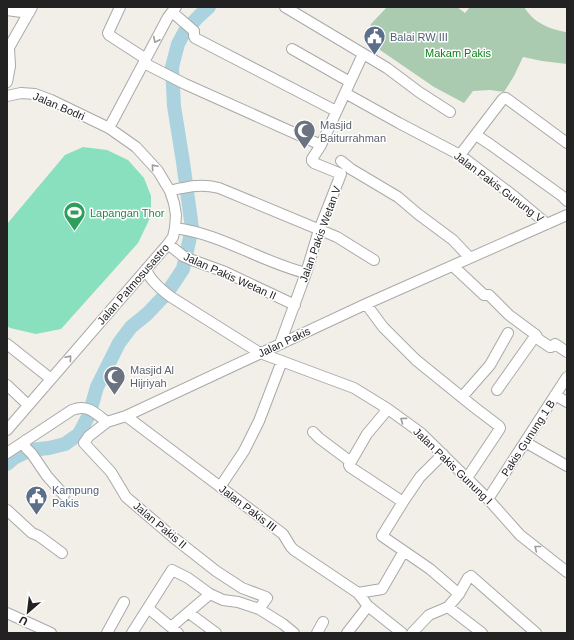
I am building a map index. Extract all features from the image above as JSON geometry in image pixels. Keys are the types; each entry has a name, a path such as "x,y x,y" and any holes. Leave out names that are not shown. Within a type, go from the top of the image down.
{"street":[{"path":"120,7 108,35 145,61 178,80 321,145 363,54"},
{"path":"285,7 387,68 419,92 450,112"},
{"path":"109,128 168,17 174,9 191,28 195,38 336,111"},
{"path":"7,10 30,10 8,50 10,66 7,82"},
{"path":"292,49 350,82"},
{"name":"Jalan Bodri","path":"7,96 21,93 34,94 51,100 109,128"},
{"name":"Jalan Pakis Gunung V","path":"345,93 460,155 516,196 547,224"},
{"path":"460,155 502,100 506,98 567,143"},
{"name":"Jalan Patmosusastro","path":"7,430 173,237 176,214 170,191 158,171 136,147 109,128"},
{"path":"476,135 492,145 567,201"},
{"name":"Jalan Pakis Wetan V","path":"280,344 306,273 319,230 343,167 314,163 312,161 312,158 321,145"},
{"path":"343,167 398,197 453,240 470,258"},
{"path":"170,191 183,187 197,186 219,188 337,237 374,260"},
{"name":"Jalan Pakis","path":"103,419 126,416 366,304 567,215"},
{"path":"175,228 214,237 269,260 306,273"},
{"name":"Jalan Pakis Wetan II","path":"168,244 188,258 225,272 294,306"},
{"path":"453,266 484,295 489,295 509,315 536,335 538,339 550,347 555,344 567,352"},
{"name":"Jalan Pakis Gunung I","path":"146,269 148,274 168,294 260,353 354,388 388,409 421,433 488,499 520,535 567,572"},
{"path":"366,304 383,327 416,360 499,426 500,430 467,478"},
{"path":"462,397 490,365 508,333"},
{"path":"497,390 536,335"},
{"path":"7,344 51,379"},
{"path":"220,487 244,451 258,421 282,361"},
{"name":"Pakis Gunung 1 B","path":"488,499 567,377"},
{"path":"7,385 28,405"},
{"path":"555,395 567,402"},
{"path":"7,453 28,447 72,410 77,408 87,408 103,419"},
{"path":"388,409 367,434 349,465 403,502"},
{"name":"Jalan Pakis III","path":"126,416 283,534 294,550 358,593 368,606 402,633"},
{"name":"Jalan Pakis II","path":"103,419 84,443 111,472 126,497 216,571 242,588 266,597 267,598 259,609"},
{"path":"313,432 350,462"},
{"path":"525,442 567,466"},
{"path":"28,447 47,476 64,494"},
{"path":"442,454 420,477 382,536 430,569 459,594"},
{"path":"7,510 32,533 39,536 62,553"},
{"path":"358,593 382,589 404,551"},
{"path":"132,633 172,570 188,578 210,594 223,600 238,602 259,609 283,624 294,633"},
{"path":"412,633 429,615 448,607 459,594 468,578 472,577 536,633"},
{"path":"148,608 174,630 189,612 210,594"},
{"path":"107,633 124,602"},
{"path":"347,633 368,606"},
{"path":"448,607 480,633"},
{"path":"189,612 216,633"},
{"path":"7,613 51,633"},
{"path":"317,633 323,622"}],"green space":[{"name":"Makam Pakis","path":"387,7 457,7 465,13 470,7 524,7 539,23 553,29 567,32 567,64 523,57 504,92 490,90 473,91 464,103 434,87 380,50 370,27"},
{"name":"Lapangan Thor","path":"83,147 107,150 128,160 144,178 151,196 151,216 138,243 61,329 36,334 10,328 7,326 7,224 65,155"}],"waterway":[{"path":"7,464 14,458 30,450 49,448 65,444 79,434 89,415 97,387 119,343 131,327 147,314 167,293 183,269 192,228 174,106 172,67 178,44 185,31 209,7"}],"place":[{"name":"Balai RW III","path":"375,56"},
{"name":"Masjid Baiturrahman","path":"305,150"},
{"name":"Lapangan Thor","path":"75,232"},
{"name":"Masjid Al Hijriyah","path":"114,396"},
{"name":"Kampung Pakis","path":"37,516"}]}
